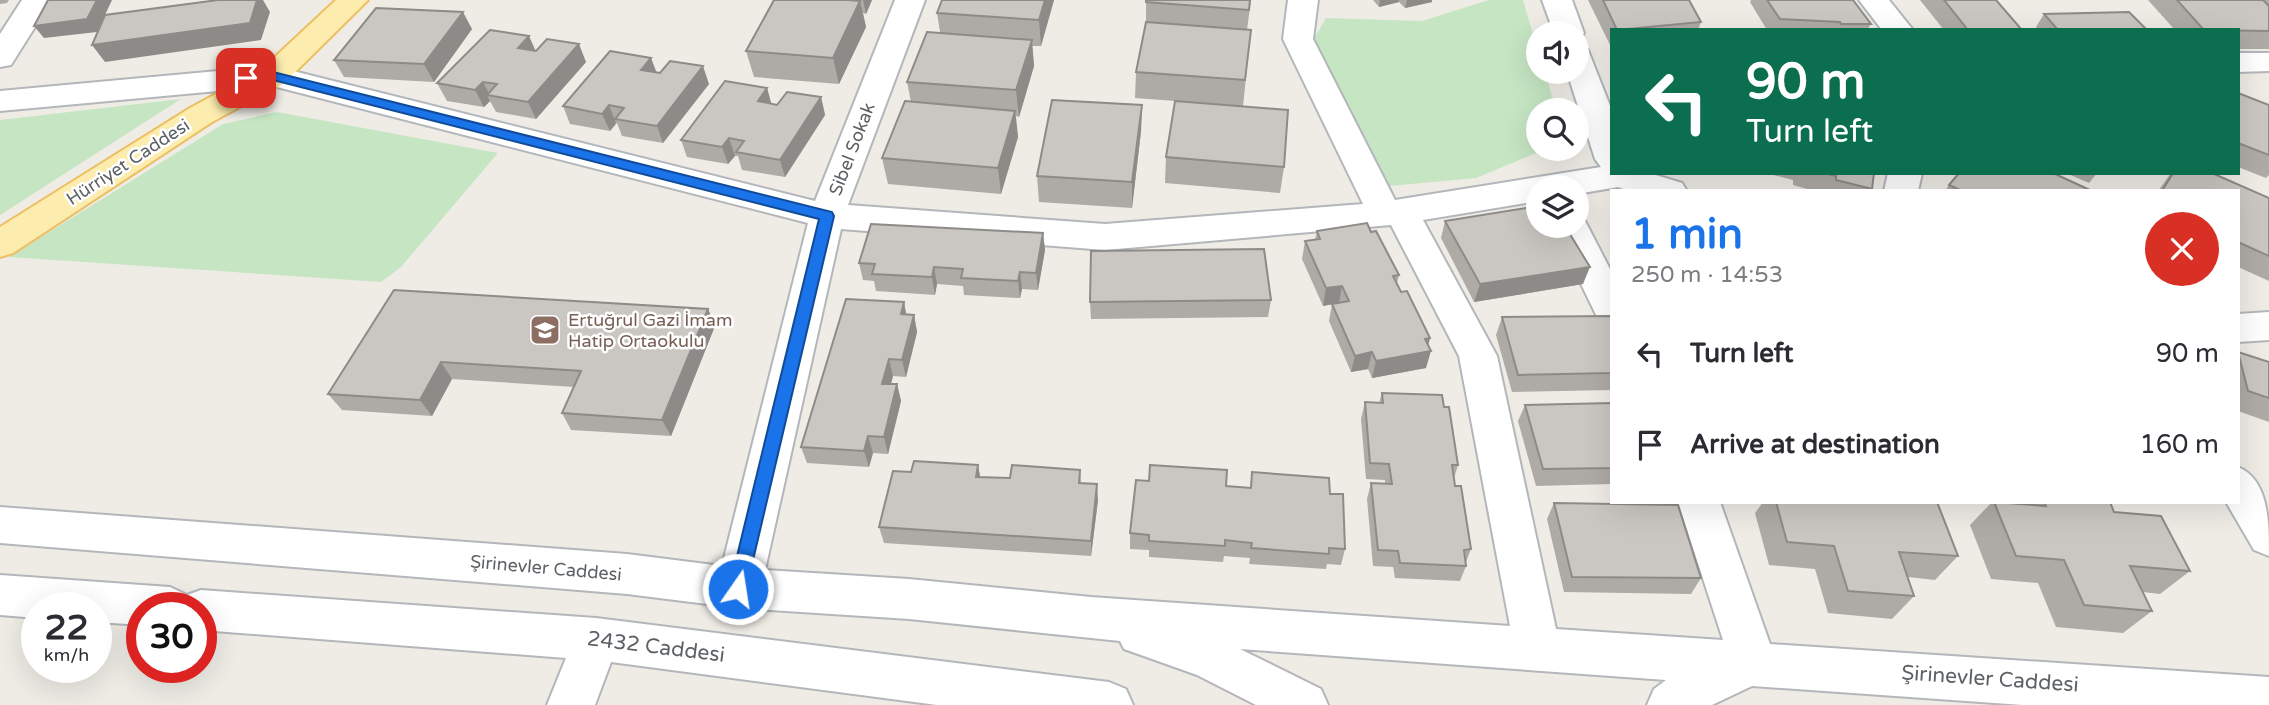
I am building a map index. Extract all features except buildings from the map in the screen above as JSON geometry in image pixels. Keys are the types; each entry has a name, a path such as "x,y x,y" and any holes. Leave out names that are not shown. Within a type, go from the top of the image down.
{"main road":[{"name":"Hürriyet Caddesi","path":"0,244 201,115 273,76 353,0"}],"street":[{"path":"0,58 37,0"},
{"name":"Sibel Sokak","path":"738,589 827,216 910,0"},
{"path":"1303,0 1297,39 1393,212 1478,356 1537,647"},
{"path":"1557,0 1565,21"},
{"path":"1874,0 1896,28"},
{"path":"2240,63 2269,62"},
{"path":"0,101 273,76 827,216 1105,237 1393,212 1526,191"},
{"path":"1586,84 1610,155"},
{"path":"1589,177 1610,171"},
{"path":"1628,175 1665,189"},
{"path":"1577,238 1610,307"},
{"path":"2240,328 2269,326"},
{"path":"2240,487 2269,537"},
{"path":"1671,705 1679,697 1753,662 1700,504"},
{"name":"Şirinevler Caddesi","path":"0,524 627,574 738,589 909,599 1091,618 2269,700"},
{"path":"0,595 126,604"},
{"name":"2432 Caddesi","path":"217,611 596,639 1109,705"},
{"path":"1091,618 1210,658 1304,705"},
{"path":"571,705 596,639"}],"green space":[{"path":"1489,0 1523,0 1529,21 1526,21 1526,84 1548,84 1553,98 1526,98 1526,157 1476,178 1389,186 1313,40 1326,18 1422,21"},
{"path":"181,99 0,215 0,120"},
{"path":"277,112 498,153 401,267 381,282 9,257 223,124"}],"place":[{"name":"Ertuğrul Gazi İmam Hatip Ortaokulu","path":"545,330"}],"route":[{"path":"246,78 273,76 827,216 738,589"}]}
